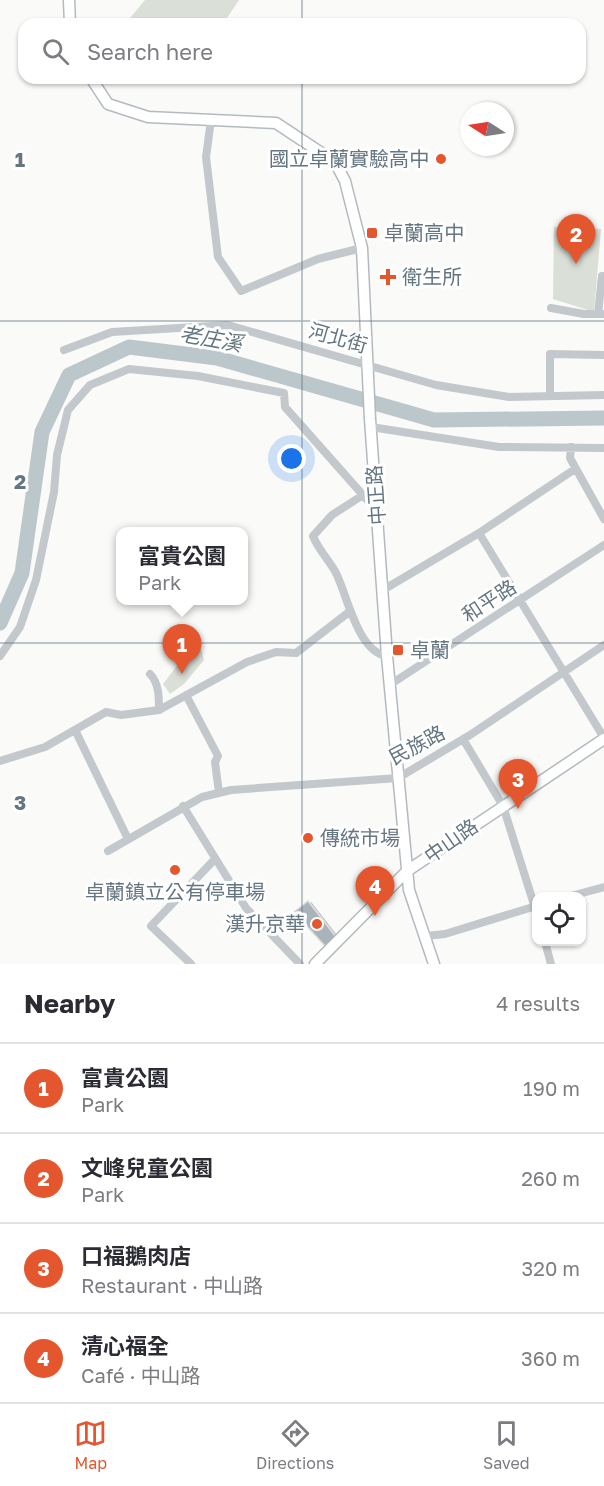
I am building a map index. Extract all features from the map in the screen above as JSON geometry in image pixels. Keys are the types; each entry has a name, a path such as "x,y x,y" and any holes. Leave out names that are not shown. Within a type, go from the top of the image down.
{"street":[{"path":"69,0 70,18"},
{"name":"中正路","path":"96,84 108,104 148,117 276,123 335,162 348,191 362,248 370,423 387,656 409,890 434,964"},
{"path":"211,120 206,157 218,257 241,291 318,259 362,248"},
{"path":"551,308 601,314 602,276 604,276"},
{"name":"河北街","path":"64,350 112,332 228,325 436,385 509,397 604,395"},
{"path":"550,396 550,354 604,355"},
{"path":"0,656 20,627 36,580 54,492 57,455 68,410 90,385 129,369 198,376 284,393 285,407 377,512"},
{"path":"370,423 499,447 604,448"},
{"path":"571,447 570,458 575,469 604,519"},
{"path":"383,590 479,533 575,469"},
{"path":"363,495 332,515 313,536 336,573 349,612 373,649 387,656"},
{"path":"479,533 604,739"},
{"name":"和平路","path":"391,684 520,602 604,545"},
{"path":"0,761 45,747 76,732 106,712 121,715 159,710 247,662 276,652 296,652 349,612"},
{"name":"民族路","path":"108,851 202,797 219,793 398,778 463,739 604,645"},
{"path":"150,674 154,677 159,695 159,710"},
{"path":"186,695 218,756 215,762 219,793"},
{"path":"76,732 128,839"},
{"path":"463,739 503,806 532,896"},
{"name":"中山路","path":"315,964 407,871 604,739"},
{"path":"183,806 246,908 300,964"},
{"path":"191,964 151,926 214,859"},
{"path":"586,892 604,887"},
{"path":"426,936 445,934 532,909"},
{"path":"546,946 551,964"}],"shaded area":[{"path":"145,0 239,0 227,18 130,18"},
{"path":"554,227 601,229 594,312 553,299"},
{"path":"201,649 204,660 184,684 170,694 163,684 179,663 180,653"}],"building":[{"name":"漢升京華","path":"308,901 336,937 325,946 294,912"}],"waterway":[{"name":"老庄溪","path":"0,623 22,573 42,432 69,375 129,347 217,358 434,420 604,418"}],"place":[{"name":"國立卓蘭實驗高中","path":"441,159"},
{"name":"卓蘭高中","path":"372,233"},
{"name":"文峰兒童公園","path":"576,264"},
{"name":"衛生所","path":"388,277"},
{"name":"卓蘭","path":"398,650"},
{"name":"富貴公園","path":"182,674"},
{"name":"口福鵝肉店","path":"518,809"},
{"name":"傳統市場","path":"308,838"},
{"name":"卓蘭鎮立公有停車場","path":"175,870"},
{"name":"清心福全","path":"375,916"},
{"name":"漢升京華","path":"317,924"}]}
